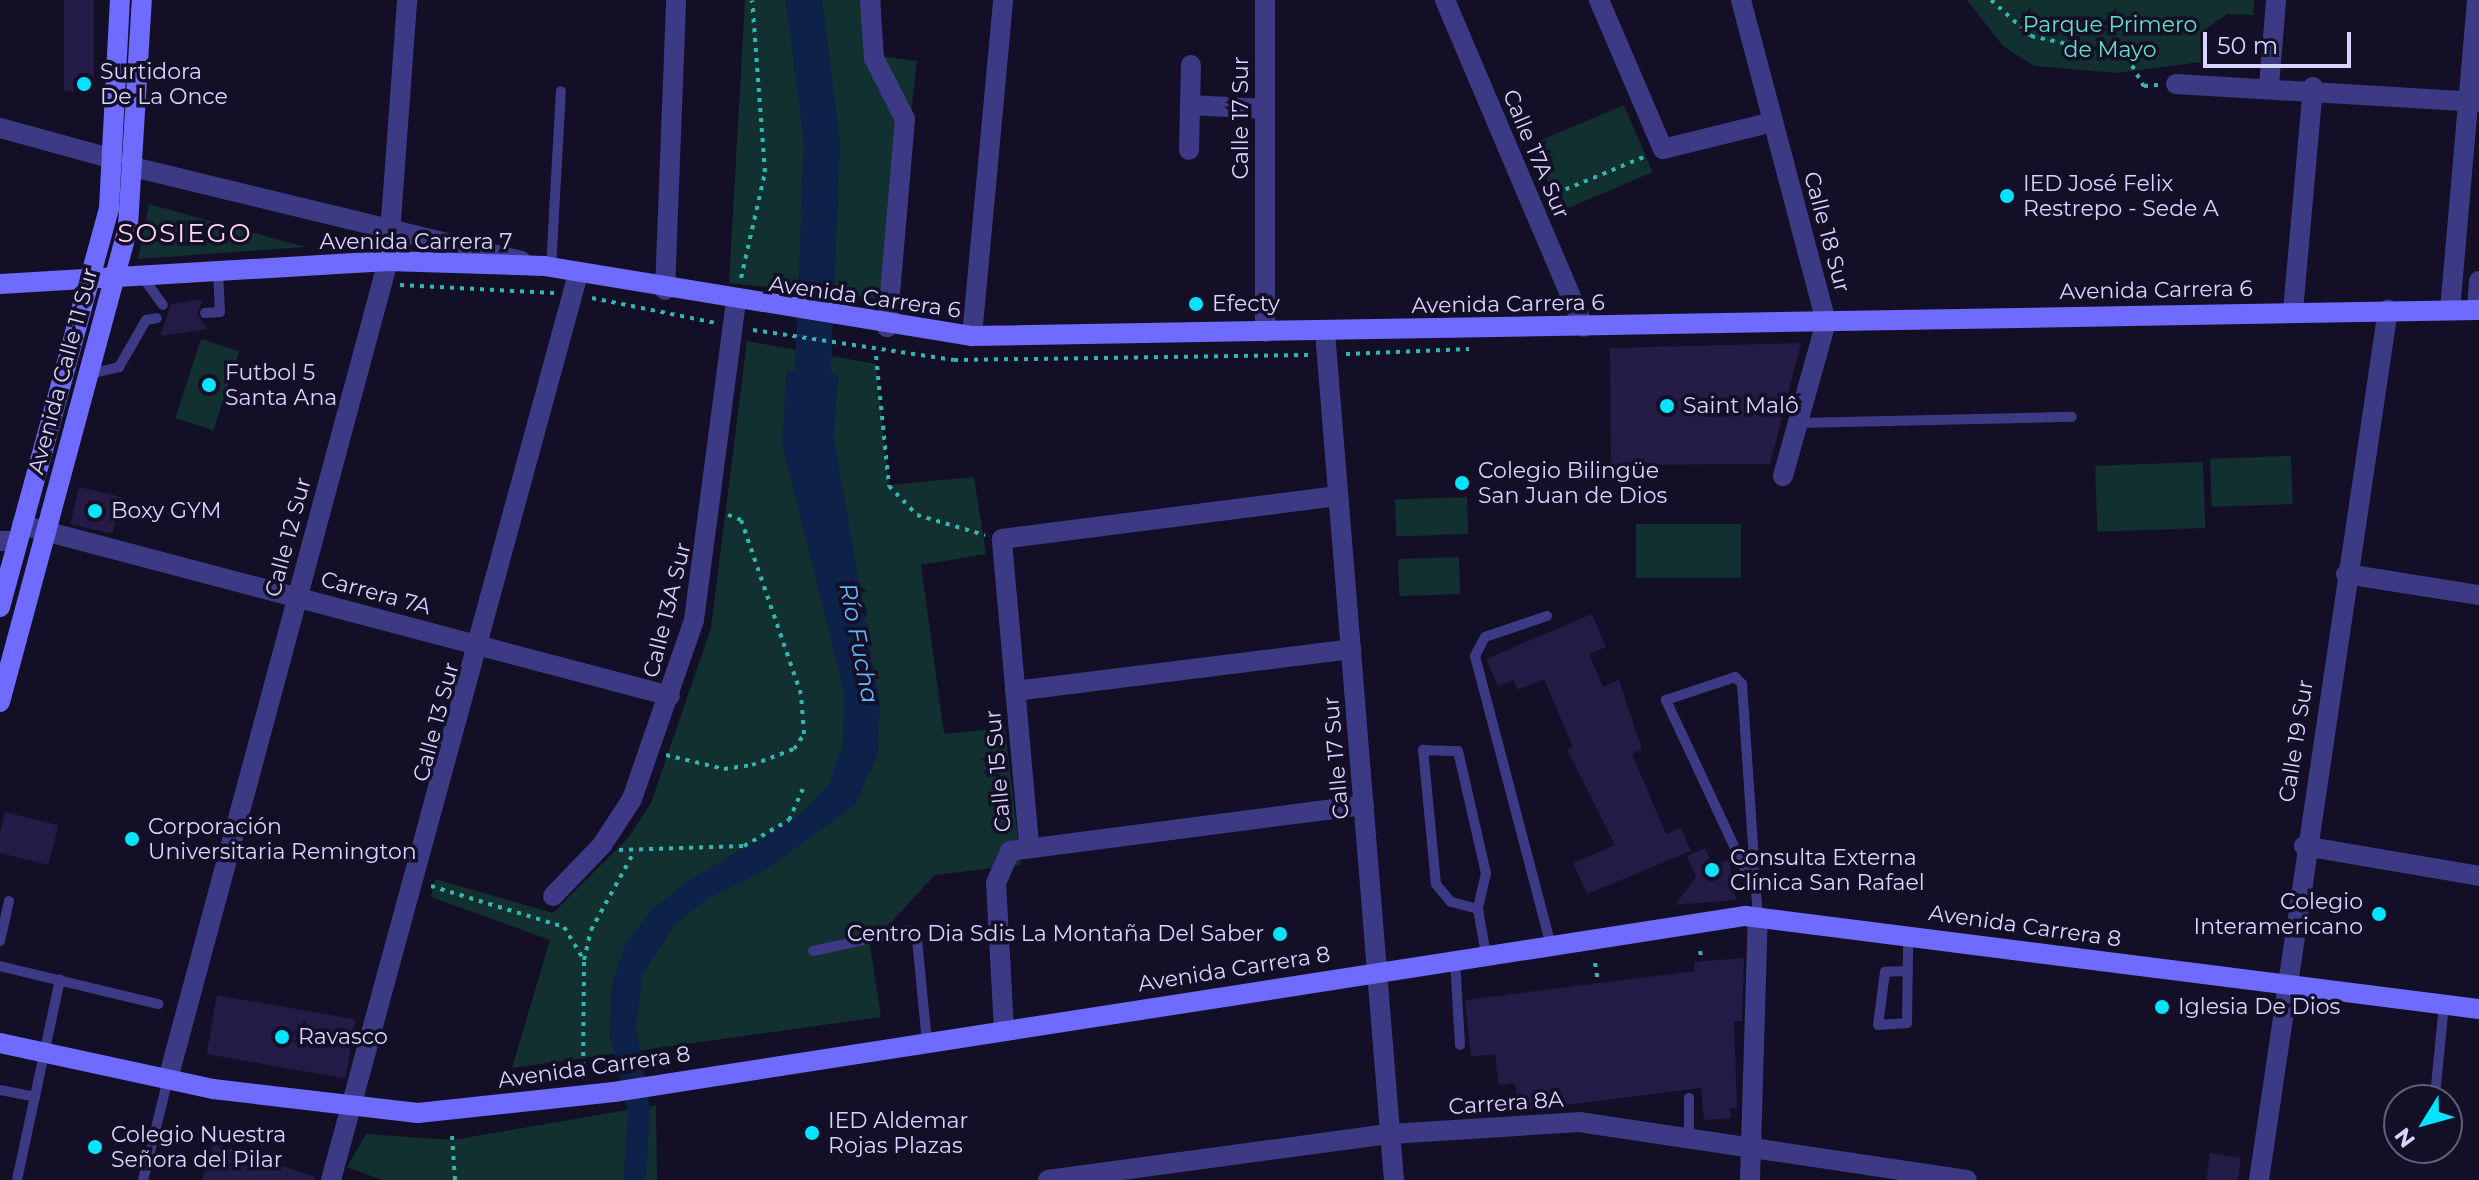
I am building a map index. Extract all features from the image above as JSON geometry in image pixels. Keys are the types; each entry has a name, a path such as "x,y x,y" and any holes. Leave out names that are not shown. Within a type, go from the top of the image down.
{"main road":[{"name":"Avenida Calle 11 Sur","path":"0,607 13,535 90,278 113,159 120,0"},
{"name":"Avenida Calle 11 Sur","path":"0,702 114,277 133,167 142,0"},
{"name":"Avenida Carrera 7","path":"0,284 388,261 548,267"},
{"name":"Avenida Carrera 6","path":"548,267 576,284 738,296 790,311 887,327 972,336 2478,310"},
{"name":"Avenida Carrera 8","path":"0,1043 168,1079 354,1111 418,1113 607,1086 652,1085 1377,971 1758,916 2479,1009"}],"street":[{"name":"Calle 12 Sur","path":"168,1079 388,261 395,229 407,0"},
{"path":"665,290 676,0"},
{"path":"870,0 874,58 905,119 887,327"},
{"path":"972,336 1003,0"},
{"name":"Calle 17 Sur","path":"1265,0 1265,332"},
{"name":"Calle 17A Sur","path":"1445,0 1584,327"},
{"path":"1599,0 1663,149 1773,122"},
{"name":"Calle 18 Sur","path":"1741,0 1826,322 1783,476"},
{"path":"2269,86 2276,0"},
{"path":"2450,310 2473,102 2477,0"},
{"path":"1189,150 1191,65"},
{"path":"2176,84 2313,87 2473,102"},
{"path":"2293,311 2313,87"},
{"path":"1190,105 1265,109"},
{"path":"0,128 113,159"},
{"path":"133,167 548,267"},
{"path":"2478,310 2479,281"},
{"name":"Calle 13 Sur","path":"331,1180 354,1111 417,882 576,284"},
{"name":"Calle 13A Sur","path":"553,896 602,845 653,750 694,620 713,508 738,296"},
{"name":"Calle 19 Sur","path":"2259,1180 2304,846 2388,310"},
{"name":"Calle 17 Sur","path":"1325,332 1394,1180"},
{"path":"1002,539 1338,496"},
{"name":"Carrera 7A","path":"13,535 46,529 670,696"},
{"name":"Calle 15 Sur","path":"1002,539 1029,844 1010,851 996,883 1004,1030"},
{"path":"2346,574 2479,595"},
{"path":"1015,691 1351,649"},
{"path":"1029,844 1364,805"},
{"path":"2304,846 2479,876"},
{"path":"1750,1180 1758,916"},
{"name":"Carrera 8A","path":"1048,1178 1390,1134 1579,1122 1751,1143 1967,1180"}],"lane":[{"path":"548,267 561,91"},
{"path":"205,313 220,312 218,271"},
{"path":"141,275 163,305"},
{"path":"87,374 119,367 146,320 157,318"},
{"path":"1798,423 2072,417"},
{"path":"1547,616 1485,637 1475,656 1551,945"},
{"path":"1755,891 1666,700 1735,677 1742,684 1758,916"},
{"path":"1478,909 1451,902 1436,884 1423,750 1458,751 1486,873 1478,909 1486,955"},
{"path":"0,941 9,901"},
{"path":"813,951 909,930 917,939 927,1042"},
{"path":"1908,934 1908,971 1907,1023 1878,1025 1885,972 1908,971"},
{"path":"1455,960 1460,1045"},
{"path":"0,966 158,1004"},
{"path":"17,1180 60,980"},
{"path":"2436,1084 2444,1005"},
{"path":"143,1180 168,1079"},
{"path":"0,1090 35,1097"},
{"path":"1689,1098 1689,1135"}],"path":[{"path":"738,296 765,172 752,0"},
{"path":"1991,0 2031,36 2127,57 2144,86 2176,84"},
{"path":"1531,204 1663,149"},
{"path":"382,284 576,284 733,327 832,345"},
{"path":"876,356 889,486 917,515 1002,539"},
{"path":"653,750 724,769 773,761 804,734 801,694 741,520 713,508"},
{"path":"602,845 633,854 744,846 789,820 803,789"},
{"path":"583,1077 584,960 633,854"},
{"path":"417,882 564,927 584,960"},
{"path":"1700,951 1702,961"},
{"path":"1595,963 1598,983"},
{"path":"569,1084 607,1086"},
{"path":"452,1136 455,1180"}],"green space":[{"path":"745,0 881,0 880,56 917,61 890,300 729,283"},
{"name":"Parque Primero de Mayo","path":"1967,0 2254,0 2253,15 2227,14 2200,33 2201,62 2117,73 2034,66 2003,46"},
{"path":"1624,105 1653,172 1560,211 1532,144"},
{"path":"149,204 305,247 138,259"},
{"name":"Futbol 5 Santa Ana","path":"201,339 239,351 213,430 175,418"},
{"path":"747,341 876,364 889,485 974,477 986,554 921,565 944,734 1005,728 1021,865 935,875 870,945 881,1017 512,1068 550,940 431,897 435,879 553,913 628,838 651,803 711,628"},
{"path":"2291,456 2293,504 2212,507 2210,459"},
{"path":"2203,462 2205,528 2097,532 2095,466"},
{"path":"1467,497 1468,534 1396,536 1395,500"},
{"path":"1636,524 1741,524 1741,578 1636,578"},
{"path":"1459,557 1460,594 1399,596 1398,559"},
{"path":"656,1105 657,1180 382,1180 347,1167 366,1134 453,1140"}],"water":[{"path":"787,371 838,373 834,438 880,704 877,758 854,806 764,871 707,899 674,926 643,974 636,1027 650,1107 646,1180 623,1180 628,1114 610,1035 611,986 626,944 651,910 690,880 802,813 829,784 843,745 844,693 782,444"}],"building":[{"path":"64,0 94,0 94,91 64,91"},
{"path":"203,299 197,314 208,329 160,336 171,304"},
{"name":"Saint Malô","path":"1801,343 1770,464 1611,465 1610,348"},
{"name":"Boxy GYM","path":"79,487 121,497 112,534 70,524"},
{"path":"1592,614 1606,647 1589,654 1603,687 1619,680 1642,749 1632,754 1666,834 1681,828 1691,851 1587,894 1573,863 1615,845 1567,750 1573,747 1544,679 1518,690 1513,680 1498,686 1486,659"},
{"path":"5,812 58,825 48,865 0,853 0,832"},
{"name":"Consulta Externa Clínica San Rafael","path":"1705,848 1712,864 1729,860 1736,900 1675,905 1696,877 1687,856"},
{"path":"1744,958 1742,1021 1734,1021 1737,1108 1730,1108 1731,1118 1704,1120 1701,1088 1519,1111 1515,1083 1499,1085 1495,1054 1471,1057 1465,1000 1695,971 1694,962"},
{"name":"Ravasco","path":"217,995 356,1019 345,1079 207,1054"},
{"path":"214,1143 315,1177 315,1180 202,1180"},
{"path":"2210,1153 2241,1158 2238,1180 2206,1180"}],"waterway":[{"name":"Río Fucha","path":"804,0 822,143 811,421"}],"place":[{"name":"Surtidora De La Once","path":"84,84"},
{"name":"IED José Felix Restrepo - Sede A","path":"2007,196"},
{"name":"Efecty","path":"1196,304"},
{"name":"Futbol 5 Santa Ana","path":"209,385"},
{"name":"Saint Malô","path":"1667,406"},
{"name":"Colegio Bilingüe San Juan de Dios","path":"1462,483"},
{"name":"Boxy GYM","path":"95,511"},
{"name":"Corporación Universitaria Remington","path":"132,839"},
{"name":"Consulta Externa Clínica San Rafael","path":"1712,870"},
{"name":"Colegio Interamericano","path":"2379,914"},
{"name":"Centro Dia Sdis La Montaña Del Saber","path":"1280,934"},
{"name":"Iglesia De Dios","path":"2162,1007"},
{"name":"Ravasco","path":"282,1037"},
{"name":"IED Aldemar Rojas Plazas","path":"812,1133"},
{"name":"Colegio Nuestra Señora del Pilar","path":"95,1147"}],"district":[{"name":"SOSIEGO","path":"185,234"}]}
